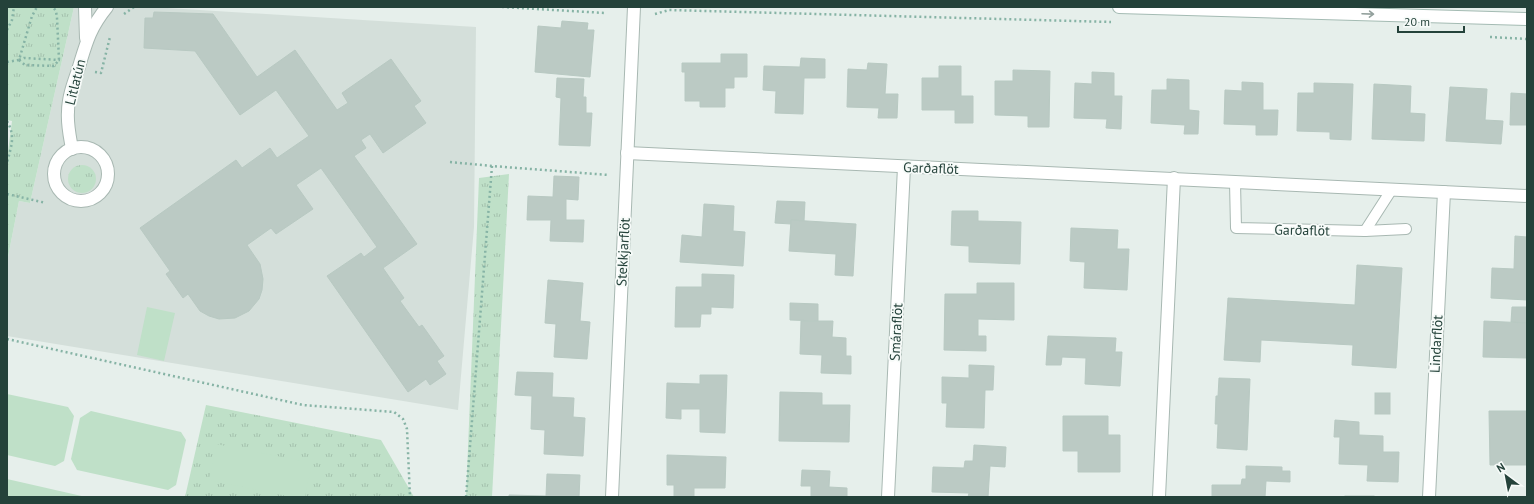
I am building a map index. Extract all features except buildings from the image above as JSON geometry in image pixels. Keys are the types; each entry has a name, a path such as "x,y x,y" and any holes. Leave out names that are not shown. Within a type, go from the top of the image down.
{"street":[{"name":"Litlatún","path":"85,7 86,40"},
{"name":"Litlatún","path":"72,148 69,130 68,106 70,95 86,40 96,20 107,7"},
{"name":"Stekkjarflöt","path":"612,497 634,7"},
{"path":"1119,7 1527,19"},
{"path":"72,148 89,148 97,152 103,158 107,166 107,183 104,190 99,195 86,201 78,202 64,196 59,191 54,178 54,170 60,157 72,148"},
{"name":"Garðaflöt","path":"628,153 1527,196"},
{"name":"Smáraflöt","path":"888,497 904,167"},
{"path":"1160,497 1174,178"},
{"name":"Lindarflöt","path":"1429,497 1444,192"}],"lane":[{"name":"Garðaflöt","path":"1235,182 1236,228 1366,231"},
{"path":"1366,231 1392,189"},
{"path":"1366,231 1406,229"}],"path":[{"path":"7,30 12,20 14,7"},
{"path":"19,60 32,16 37,7"},
{"path":"19,60 25,65 54,66 59,60 57,18 56,11 53,7"},
{"path":"120,18 124,13 134,7"},
{"path":"502,7 605,13"},
{"path":"655,14 669,10 1114,22"},
{"path":"89,70 101,73 112,32"},
{"path":"1487,37 1527,39"},
{"path":"7,62 24,58 59,60"},
{"path":"7,122 12,131 12,142 7,163"},
{"path":"450,162 626,177"},
{"path":"466,497 492,166"},
{"path":"7,194 46,203"},
{"path":"7,339 303,405 394,412 403,418 407,429 410,497"}],"shaded area":[{"path":"74,7 151,7 476,27 474,227 458,410 7,336 7,262 19,201 30,203"}],"green space":[{"path":"7,7 74,7 30,203 19,201 7,262 7,159 12,121 7,120"},
{"path":"82,165 92,169 96,179 92,189 82,193 72,189 68,179 72,169"},
{"path":"509,174 492,497 466,497 479,178"},
{"path":"147,307 175,313 164,361 137,355"},
{"path":"7,394 68,407 74,416 64,461 55,466 7,455"},
{"path":"206,405 381,440 414,497 185,497"},
{"path":"91,411 181,432 186,440 176,485 168,490 77,470 71,459 80,418"},
{"path":"216,444 312,463 305,497 292,497 209,480"},
{"path":"7,479 86,497 7,497"}]}
